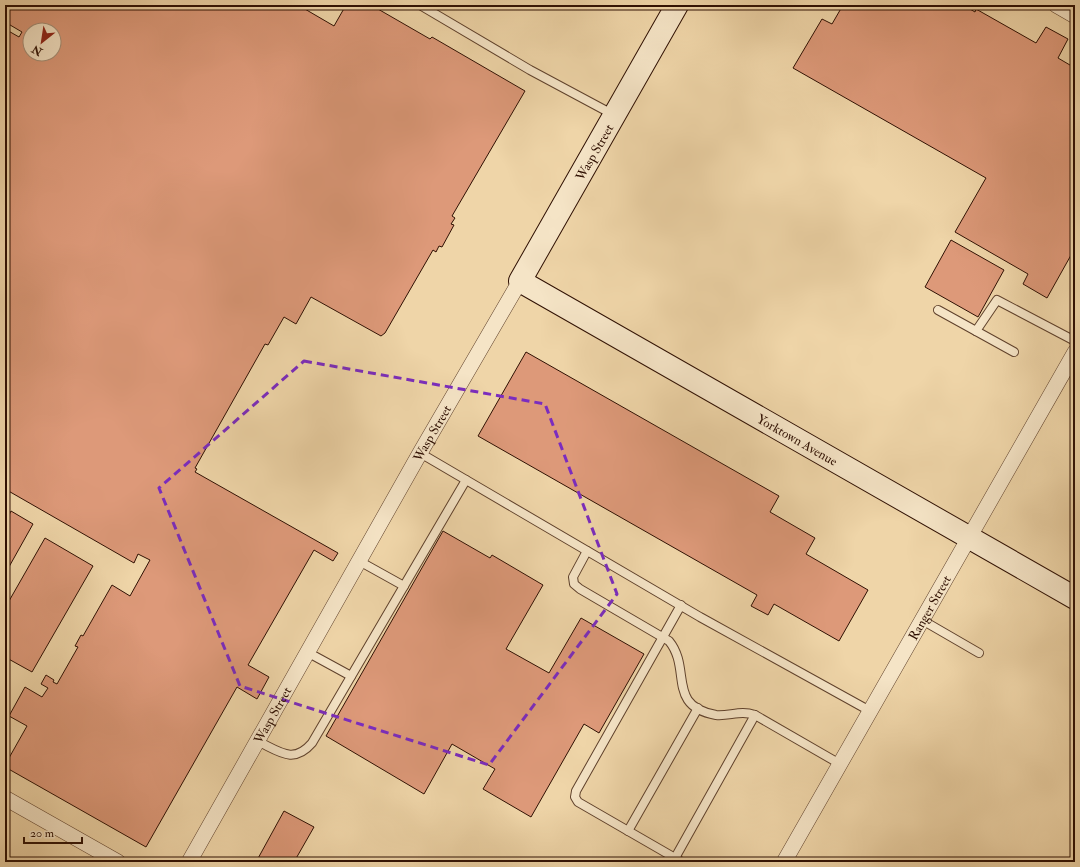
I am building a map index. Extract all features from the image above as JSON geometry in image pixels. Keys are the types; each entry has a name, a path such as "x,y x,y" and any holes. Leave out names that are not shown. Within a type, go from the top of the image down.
{"main road":[{"name":"Wasp Street","path":"520,281 677,5"},
{"name":"Yorktown Avenue","path":"520,281 1075,598"}],"street":[{"path":"1056,5 1075,16"},
{"name":"Wasp Street","path":"189,862 420,453 520,281"},
{"name":"Ranger Street","path":"787,861 840,764 1075,352"},
{"path":"5,798 118,862"}],"lane":[{"path":"420,5 530,70 615,115"},
{"path":"976,330 997,300 1075,340"},
{"path":"938,310 1014,352"},
{"path":"420,453 681,605 870,711"},
{"path":"257,741 288,755 298,754 305,751 312,743 466,480"},
{"path":"587,551 572,577 574,584 669,642 675,649 685,697 691,704 706,712 717,715 745,713 755,715 840,764"},
{"path":"359,561 404,586"},
{"path":"681,605 576,791 575,797 578,802 679,860 755,715"},
{"path":"922,620 979,653"},
{"path":"308,652 351,676"},
{"path":"628,831 698,708"}],"highlighted area":[{"path":"304,361 545,404 617,594 489,765 240,686 159,488"}],"building":[{"path":"5,5 298,5 334,26 346,5 371,5 430,39 432,37 525,91 452,216 455,218 451,224 454,225 442,247 439,246 436,252 433,250 385,333 381,336 311,297 296,324 284,317 268,345 265,344 195,468 197,469 195,472 338,553 333,561 314,550 248,665 269,677 257,699 237,687 146,847 5,767 27,726 9,716 25,687 42,697 48,688 41,684 46,675 57,684 78,647 75,646 81,635 83,636 112,585 130,596 150,560 138,554 134,563 5,489 5,29 19,37 22,32 5,22"},
{"path":"843,5 947,5 950,7 951,5 963,5 975,12 976,9 1036,43 1046,27 1068,39 1058,58 1075,68 1075,248 1047,298 1023,284 1028,274 955,232 986,178 793,68 822,19 832,24"},
{"path":"951,240 1004,270 978,317 925,287"},
{"path":"526,352 779,496 770,512 815,538 806,554 868,590 839,641 774,604 768,615 751,606 757,595 478,436"},
{"path":"11,511 33,524 5,574 5,523"},
{"path":"443,531 490,558 492,555 543,585 506,649 549,673 581,618 644,654 599,733 584,724 531,817 483,789 495,769 452,744 424,794 326,736"},
{"path":"45,538 93,566 32,672 5,657 5,608"},
{"path":"284,811 314,827 294,862 256,862"},
{"path":"1075,852 1075,862 1070,862"}]}
